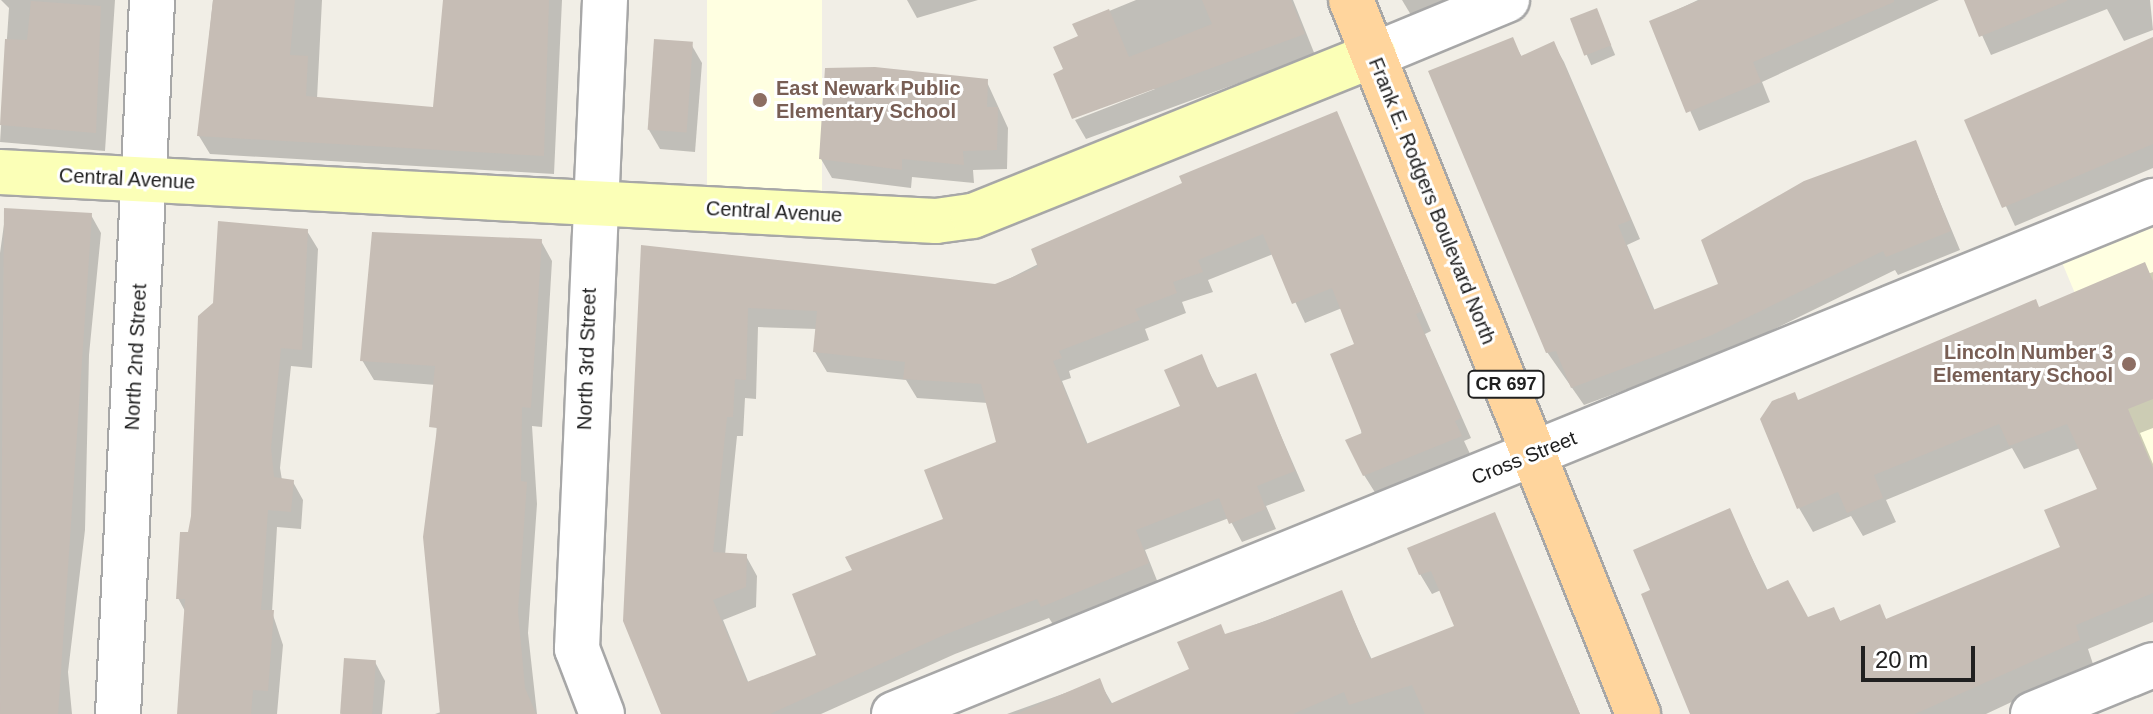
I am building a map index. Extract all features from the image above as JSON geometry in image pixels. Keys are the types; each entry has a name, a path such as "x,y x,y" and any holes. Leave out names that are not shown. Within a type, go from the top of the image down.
{"main road":[{"name":"Frank E. Rodgers Boulevard North","path":"1351,0 1638,714"},
{"name":"Central Avenue","path":"0,172 936,221 973,216 1374,55"}],"street":[{"name":"North 2nd Street","path":"118,714 152,0"},
{"name":"North 3rd Street","path":"602,714 577,649 593,201 605,0"},
{"name":"Central Avenue","path":"1374,55 1507,0"},
{"name":"Cross Street","path":"894,714 2153,201"},
{"path":"2033,714 2153,665"}],"shaded area":[{"name":"East Newark Public Elementary School","path":"707,0 822,0 822,200 707,200"},
{"name":"Lincoln Number 3 Elementary School","path":"2153,205 2153,480 2056,248"}],"building":[{"path":"213,0 295,0 290,55 308,56 306,96 433,107 443,0 549,0 544,156 197,136"},
{"path":"1202,0 1291,0 1305,34 1072,119 1053,74 1063,69 1053,47 1078,36 1072,24 1109,9 1129,57 1212,24"},
{"path":"1700,0 1894,2 1753,62 1761,82 1686,113 1649,21"},
{"path":"1964,0 2067,0 2067,1 1979,37"},
{"path":"31,1 101,6 96,133 0,125 5,39 27,40"},
{"path":"1597,8 1611,45 1584,56 1570,18"},
{"path":"1513,37 1521,56 1554,41 1631,220 1618,225 1653,310 1718,284 1701,240 1804,181 1916,140 1951,231 1886,257 1883,251 1712,335 1571,388 1556,351 1546,353 1428,71"},
{"path":"2153,37 2153,144 2002,208 1964,120"},
{"path":"654,39 693,42 687,132 648,130"},
{"path":"875,67 988,79 987,107 998,107 997,150 963,151 964,165 902,159 902,170 819,159 825,68"},
{"path":"1337,111 1422,311 1416,314 1461,418 1455,421 1462,436 1363,476 1345,440 1362,433 1330,354 1354,344 1332,288 1292,304 1263,234 1198,260 1203,272 1173,282 1177,293 1135,309 1140,320 1059,351 1062,358 1053,361 1086,444 1180,406 1164,370 1202,354 1216,388 1256,373 1295,471 1257,486 1266,509 1229,524 1219,498 1136,530 1149,563 1041,607 1037,599 944,635 770,714 661,714 623,621 641,245 995,284 1038,267 1031,249 1182,183 1179,176","holes":["748,308 817,311 813,352 905,362 903,379 981,384 996,442 924,470 943,519 845,557 852,570 792,594 816,655 747,682 713,600 746,587 747,554 713,552 727,417 733,417 735,379 746,380"]},
{"path":"4,208 92,213 58,714 0,714"},
{"path":"218,221 308,229 302,350 281,348 271,448 274,477 294,480 291,512 268,510 261,610 274,610 268,691 253,690 251,714 177,714 185,599 176,599 180,532 188,532 191,516 198,316 213,303"},
{"path":"372,232 542,239 531,408 522,407 521,481 527,482 518,611 525,688 536,714 440,714 423,537 437,428 429,427 435,366 360,361"},
{"path":"2145,262 2153,281 2153,399 2128,409 2153,468 2153,593 2076,625 2080,640 1915,714 1690,714 1641,594 1650,590 1633,550 1730,508 1766,590 1788,580 1808,617 1834,607 1840,621 1880,604 1886,619 2060,547 2044,510 2097,489 2067,424 2009,446 1999,424 1874,475 1883,498 1847,513 1838,492 1797,509 1760,419 1772,401 1795,392 1798,400 2036,299 2039,307"},
{"path":"1495,512 1580,714 1425,714 1412,685 1349,705 1344,692 1293,714 1016,714 1100,678 1110,704 1189,669 1177,642 1221,624 1225,634 1342,590 1370,659 1454,626 1431,571 1419,575 1407,548"},
{"path":"344,658 376,660 372,714 340,714"}],"place":[{"name":"East Newark Public Elementary School","path":"760,100"},
{"name":"Lincoln Number 3 Elementary School","path":"2129,364"}]}
